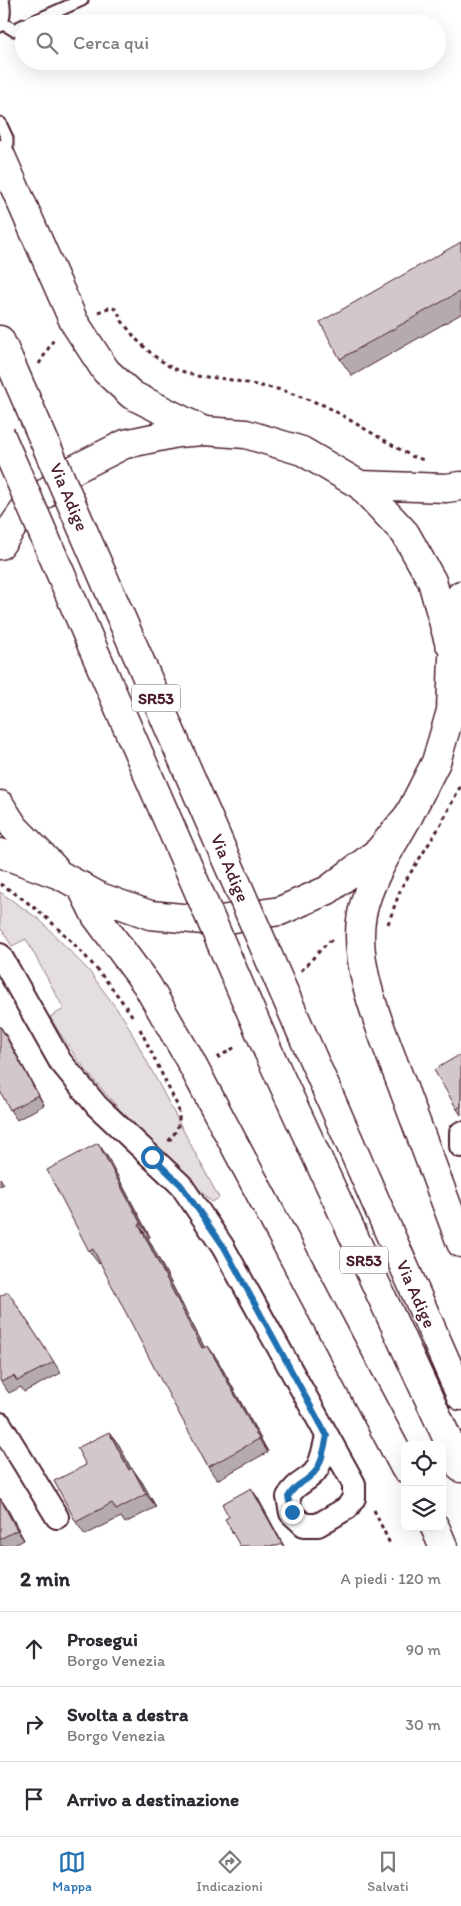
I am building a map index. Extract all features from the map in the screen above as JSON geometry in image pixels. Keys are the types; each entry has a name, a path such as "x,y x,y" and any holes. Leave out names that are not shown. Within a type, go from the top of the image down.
{"main road":[{"path":"3,160 74,322 106,371 132,394 204,431"},
{"name":"Via Adige","path":"4,350 461,1396"},
{"path":"0,545 24,512 73,470 125,444 177,433 204,431 246,434 302,451 360,485 405,533 432,581 453,658"},
{"name":"Via Adige","path":"0,434 268,1051 461,1468"},
{"path":"360,485 446,488 461,486"},
{"path":"461,595 453,658 451,711 436,762 372,883 362,914 360,933 372,1005 461,1242"},
{"path":"0,805 14,827 70,880 146,985 186,1053 401,1460"},
{"path":"0,853 70,880 100,897 150,915 214,921 280,911 328,890 379,851 409,815"},
{"path":"437,1531 443,1546"}],"street":[{"path":"0,955 60,1061 97,1106 181,1185 224,1247 327,1436"},
{"path":"0,1424 56,1517"}],"lane":[{"path":"3,0 5,7 1,25 15,30"},
{"path":"48,15 82,0"},
{"path":"0,123 7,138 3,160"}],"path":[{"path":"96,313 111,307 117,310 122,321 136,338 154,356 172,368 197,376 226,379 282,390 326,406 411,456 430,462"},
{"path":"386,931 400,888 440,826 461,785"},
{"path":"0,884 43,916 84,956 113,988 137,1023 178,1107 180,1119 176,1131 169,1141 152,1157"}],"shaded area":[{"path":"0,892 40,920 89,971 125,1020 219,1198 212,1202 146,1137 104,1092 66,1043 50,1017 64,1009 26,939 12,946 0,927"}],"building":[{"path":"461,242 461,291 340,359 320,322"},
{"path":"0,1026 38,1095 10,1110 0,1091"},
{"path":"461,1054 461,1106 457,1109 434,1070"},
{"path":"98,1143 141,1224 139,1225 202,1348 208,1346 259,1439 208,1467 93,1249 89,1251 47,1170"},
{"path":"8,1292 54,1362 17,1381 14,1376 1,1382 0,1296"},
{"path":"109,1432 129,1470 132,1468 146,1494 116,1510 112,1503 76,1522 54,1481 86,1465 77,1448"},
{"path":"251,1488 282,1544 277,1546 240,1546 225,1519 229,1517 222,1504"},
{"path":"0,1498 17,1530 0,1539"}],"route":[{"path":"152,1157 181,1185 224,1247 327,1436 322,1458 314,1473 294,1487 288,1497 292,1512"}]}
